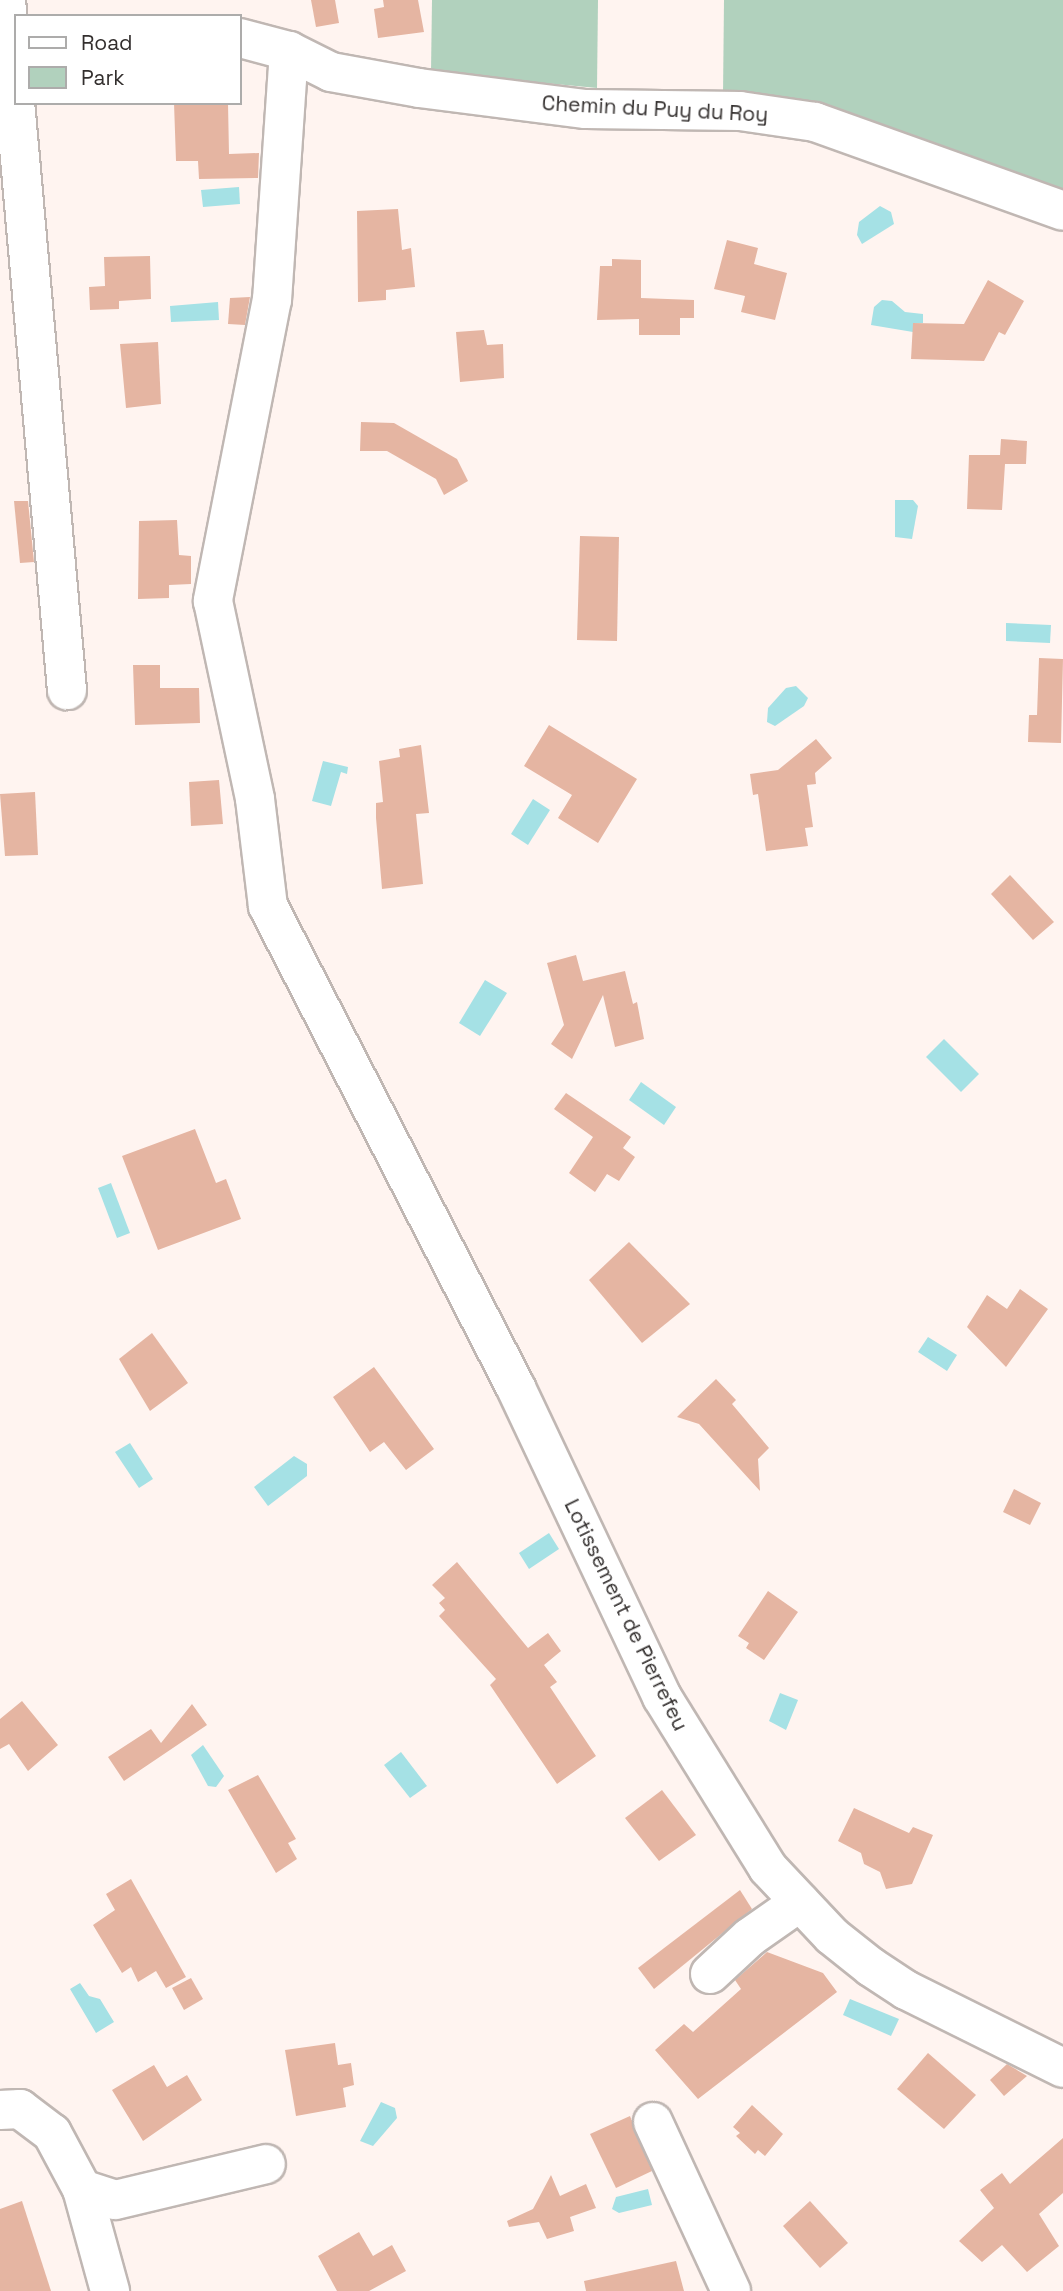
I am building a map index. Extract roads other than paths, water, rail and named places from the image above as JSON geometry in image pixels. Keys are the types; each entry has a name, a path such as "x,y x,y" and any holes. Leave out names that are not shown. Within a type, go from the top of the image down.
{"street":[{"path":"6,0 21,14"},
{"path":"6,0 14,92"},
{"name":"Chemin du Puy du Roy","path":"242,39 289,51 331,72 419,88 586,109 740,111 815,122 1063,211"},
{"name":"Lotissement de Pierrefeu","path":"289,51 272,299 213,601 255,799 268,906 355,1070 516,1388 662,1697 768,1868 832,1936 906,1990 1063,2068"},
{"path":"15,105 66,690"},
{"path":"710,1974 750,1937 800,1902"},
{"path":"0,2110 20,2109 52,2133 82,2189 110,2291"},
{"path":"653,2122 731,2291"},
{"path":"82,2189 115,2200 266,2164"}],"water":[{"path":"239,187 240,204 203,207 201,190"},
{"path":"880,206 891,212 894,224 862,244 857,235 859,222"},
{"path":"882,300 892,301 905,312 923,314 923,323 914,323 913,332 871,325 874,307"},
{"path":"218,302 219,320 171,322 170,306"},
{"path":"895,500 913,500 918,506 912,539 895,537"},
{"path":"1006,623 1051,625 1050,643 1006,641"},
{"path":"796,686 808,698 804,706 775,726 767,722 768,708 786,688"},
{"path":"323,761 348,767 347,774 341,772 331,806 312,801"},
{"path":"533,799 550,810 528,845 511,834"},
{"path":"485,980 507,993 480,1036 459,1023"},
{"path":"944,1039 979,1074 961,1092 926,1057"},
{"path":"641,1082 676,1107 664,1125 629,1100"},
{"path":"111,1183 130,1233 117,1238 98,1188"},
{"path":"928,1337 957,1355 947,1371 918,1352"},
{"path":"130,1443 153,1479 139,1488 115,1452"},
{"path":"294,1456 307,1464 307,1476 268,1506 254,1487"},
{"path":"549,1533 559,1549 529,1569 519,1553"},
{"path":"780,1693 798,1700 786,1730 769,1721"},
{"path":"203,1745 224,1776 216,1787 208,1786 191,1755"},
{"path":"401,1752 427,1786 410,1798 384,1765"},
{"path":"80,1983 89,1996 100,1999 114,2022 96,2033 70,1989"},
{"path":"850,1999 899,2019 891,2036 843,2015"},
{"path":"381,2102 395,2108 397,2118 373,2146 360,2141"},
{"path":"648,2189 652,2205 619,2213 612,2209 616,2197"}]}
